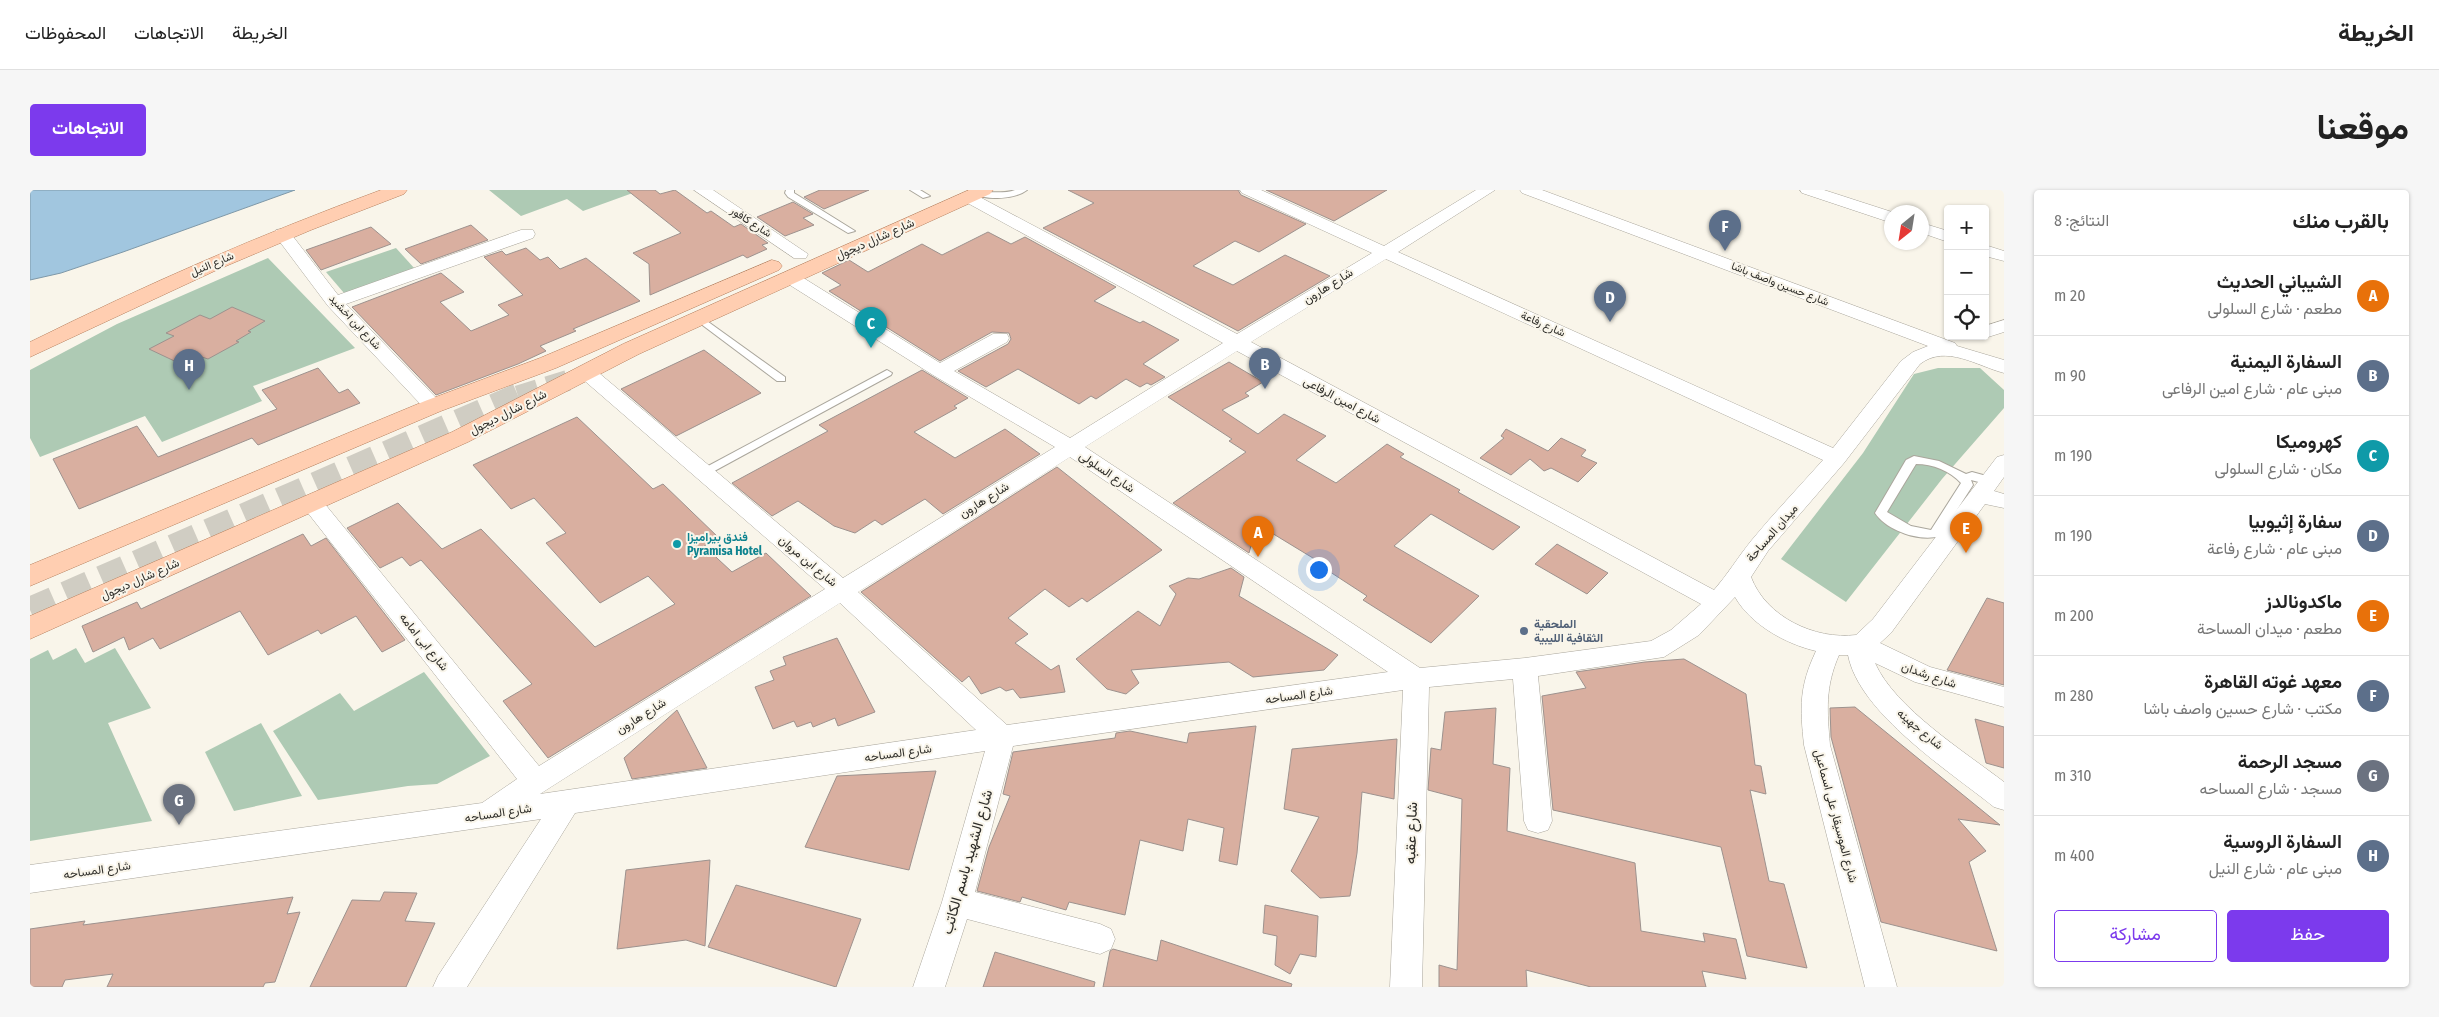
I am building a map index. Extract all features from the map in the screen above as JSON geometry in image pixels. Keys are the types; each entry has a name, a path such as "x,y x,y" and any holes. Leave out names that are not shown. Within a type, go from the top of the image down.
{"main road":[{"name":"شارع النيل","path":"30,350 158,288 282,234 398,190"},
{"name":"شارع شارل ديجول","path":"30,576 434,406 548,363 851,231 927,192"},
{"name":"شارع شارل ديجول","path":"30,628 460,437 586,372 976,194"}],"street":[{"name":"شارع كافور","path":"702,190 800,254"},
{"name":"شارع رفاعة","path":"1248,190 1837,458"},
{"name":"شارع هارون","path":"484,815 1236,342 1487,190"},
{"name":"شارع حسين واصف باشا","path":"1528,190 1938,349"},
{"path":"1808,190 1884,215"},
{"name":"شارع امين الرفاعى","path":"976,194 1236,342 1717,602"},
{"path":"1929,230 1944,236"},
{"name":"شارع ابن اخشيد","path":"282,234 334,302 434,406"},
{"path":"334,302 527,234"},
{"path":"1989,251 2004,256"},
{"name":"شارع السلولى","path":"791,278 940,371 1070,447 1416,678"},
{"path":"1989,331 2004,326"},
{"path":"940,371 1000,338"},
{"path":"1938,349 1957,340"},
{"path":"1938,349 1978,357 2004,367"},
{"name":"ميدان المساحة","path":"1739,577 1743,567 1753,554 1837,458 1909,364 1938,349"},
{"name":"شارع ابن مروان","path":"586,372 841,590 1002,737"},
{"path":"1739,577 1746,597 1766,618 1795,635 1844,645 1870,638 1882,626 2004,462"},
{"path":"1985,488 2004,501"},
{"name":"شارع ابى امامه","path":"312,502 536,782"},
{"name":"شارع المساحه","path":"30,879 484,815 1002,737 1416,678 1525,668 1655,650 1674,643 1688,632 1739,577"},
{"name":"شارع رشدان","path":"1844,645 1924,675 2004,697"},
{"name":"شارع جهينه","path":"1844,645 1864,668 1881,694 1908,721 2004,798"},
{"name":"شارع الموسيقار على اسماعيل","path":"1844,645 1818,674 1813,707 1817,745 1881,987"},
{"path":"1525,668 1538,821"},
{"name":"شارع عقبه","path":"1406,987 1416,678"},
{"name":"شارع الشهيد باسم الكاتب","path":"929,987 957,902 1002,737"},
{"path":"449,987 567,802"},
{"path":"957,902 1100,939"}],"lane":[{"path":"790,190 789,193 791,195 851,231"},
{"path":"976,194 1006,196 1023,190"},
{"path":"700,319 781,379"},
{"path":"703,472 887,373"},
{"path":"1964,478 1967,485 1936,533 1931,536 1922,535 1887,519 1880,513 1910,463 1918,460 1930,462 1964,478 1972,476 1985,488"},
{"path":"1922,535 1921,542 1937,553"}],"green space":[{"path":"489,190 641,190 583,211 567,199 521,216"},
{"path":"396,248 415,269 344,293 326,272"},
{"path":"268,258 355,348 253,386 262,401 162,442 145,416 40,457 30,438 30,370 117,324"},
{"path":"1938,368 1980,368 2004,390 2004,408 1942,479 1846,602 1781,559 1863,453 1914,374"},
{"path":"76,648 85,663 115,648 151,708 108,723 152,821 30,841 30,659 48,650 53,660"},
{"path":"424,672 490,756 437,784 408,786 318,800 273,731 340,693 354,711"},
{"path":"261,723 302,796 234,811 205,752"}],"water":[{"path":"30,190 295,190 123,252 61,273 30,280"}],"building":[{"path":"627,190 655,190 660,194 675,190 707,213 711,211 734,227 741,224 768,243 762,245 767,249 747,258 743,255 650,295 649,264 633,253 681,233"},
{"path":"820,190 869,190 824,209 804,197"},
{"path":"1068,190 1238,190 1241,195 1306,224 1259,252 1235,241 1193,266 1233,285 1285,255 1330,276 1238,331 1043,228 1094,203"},
{"path":"1266,190 1387,190 1334,221"},
{"path":"793,202 813,214 803,218 814,225 785,236 757,217"},
{"path":"471,225 488,240 421,264 405,249"},
{"path":"371,227 391,244 321,270 306,250"},
{"path":"988,232 1011,244 1025,237 1116,287 1094,301 1140,323 1143,321 1179,340 1143,364 1165,377 1151,385 1147,383 1140,387 1126,379 1096,399 1091,396 1079,404 1018,369 986,387 958,371 1008,344 1011,339 1009,333 992,332 940,361 829,291 841,285 822,273 849,260 868,272 922,244 942,255"},
{"path":"526,248 540,260 548,257 560,269 586,258 640,301 573,329 576,331 540,346 546,351 518,364 436,395 352,307 441,273 464,292 440,302 471,331 509,315 498,305 523,295 484,257 502,251 506,255"},
{"path":"232,307 265,321 236,341 239,342 208,359 202,357 185,366 149,349 174,336 166,333 200,315 210,319"},
{"path":"704,350 761,393 676,436 621,389"},
{"path":"1229,362 1263,382 1245,393 1249,396 1222,410 1258,434 1284,414 1326,436 1296,460 1336,483 1387,444 1404,454 1400,457 1460,490 1458,492 1520,527 1493,550 1431,514 1394,546 1479,596 1431,643 1363,600 1367,596 1324,568 1326,566 1257,524 1249,553 1173,503 1246,452 1229,441 1232,439 1168,397"},
{"path":"318,368 339,393 348,389 360,403 258,445 252,438 79,509 53,459 137,426 158,457 277,409 262,390"},
{"path":"922,370 968,398 954,406 957,408 914,432 955,458 1005,429 1040,454 943,514 925,499 882,525 875,520 855,533 834,526 798,501 772,516 732,483 828,431 819,425"},
{"path":"577,417 653,489 663,484 719,538 704,546 732,572 766,553 811,596 548,758 503,701 532,684 421,560 410,566 402,557 380,568 347,528 398,503 442,549 481,529 595,647 675,604 648,576 600,603 546,543 566,533 534,498 511,509 473,465"},
{"path":"1506,429 1548,451 1561,438 1586,450 1581,456 1597,463 1578,482 1551,468 1544,471 1530,459 1511,475 1480,458 1504,438 1501,436"},
{"path":"1057,467 1162,550 1087,602 1082,598 1069,607 1045,589 1008,618 1028,634 1015,643 1051,670 1059,665 1065,692 1020,698 1013,689 1006,691 1000,687 981,694 969,676 962,682 861,592"},
{"path":"303,534 311,546 326,538 405,640 382,652 356,616 321,634 318,630 268,655 240,611 160,649 153,638 129,650 124,637 93,652 82,626 137,602 141,609"},
{"path":"1557,544 1608,573 1587,594 1535,564"},
{"path":"1231,568 1244,577 1239,596 1338,655 1324,670 1253,677 1229,662 1131,670 1139,683 1126,694 1107,689 1076,659 1138,611 1160,626 1176,594 1169,586 1188,578 1199,579"},
{"path":"1987,598 2004,603 2004,685 1947,670"},
{"path":"837,638 875,712 838,726 835,718 813,727 811,722 797,727 794,721 773,729 755,687 774,680 770,671 786,665 783,657"},
{"path":"1684,659 1746,694 1755,765 1761,766 1766,794 1750,790 1769,881 1784,884 1807,968 1747,956 1721,847 1553,810 1542,696 1586,688 1576,672 1645,662"},
{"path":"1855,707 2000,825 1958,819 1986,851 1969,862 1997,951 1881,922 1831,737 1830,708"},
{"path":"1496,708 1493,764 1510,768 1507,831 1635,863 1641,931 1705,942 1703,933 1736,939 1746,979 1702,971 1706,987 1591,987 1526,970 1527,987 1439,987 1439,965 1457,970 1462,799 1428,790 1431,748 1441,750 1445,712"},
{"path":"677,710 707,768 632,779 624,758"},
{"path":"1975,719 2004,727 2004,768 1986,763"},
{"path":"1256,726 1237,865 1219,861 1224,828 1188,819 1183,851 1140,840 1125,915 1069,902 1066,910 1022,897 1020,902 977,891 989,847 1010,796 1003,794 1013,752 1115,738 1116,733 1130,731 1187,743 1189,733"},
{"path":"1397,739 1394,799 1362,792 1357,853 1350,896 1320,898 1291,871 1319,817 1284,809 1292,749"},
{"path":"936,771 909,870 805,847 837,776"},
{"path":"710,860 705,946 686,940 617,949 626,870"},
{"path":"736,885 861,919 836,987 708,947"},
{"path":"384,892 417,893 405,921 435,923 406,987 310,987 352,900 380,901"},
{"path":"293,897 287,914 300,912 275,982 265,983 263,987 107,987 113,974 65,980 62,987 30,987 30,929 85,921 83,925"},
{"path":"1265,905 1318,916 1316,957 1300,954 1290,974 1275,965 1277,936 1263,933"},
{"path":"1161,940 1292,984 1291,987 1103,987 1110,951 1113,949 1157,961"},
{"path":"995,952 1095,982 1094,987 983,987"}],"tunnel":[{"path":"521,395 569,380"},
{"path":"30,610 521,395"}],"place":[{"name":"معهد غوته القاهرة","path":"1725,251"},
{"name":"سفارة إثيوبيا","path":"1610,322"},
{"name":"كهروميكا","path":"871,348"},
{"name":"السفارة اليمنية","path":"1265,389"},
{"name":"السفارة الروسية","path":"189,390"},
{"name":"فندق بيراميزا Pyramisa Hotel","path":"677,544"},
{"name":"ماكدونالدز","path":"1966,553"},
{"name":"الشيباني الحديث","path":"1258,557"},
{"name":"الملحقية الثقافية الليبية","path":"1524,631"},
{"name":"مسجد الرحمة","path":"179,825"}]}
